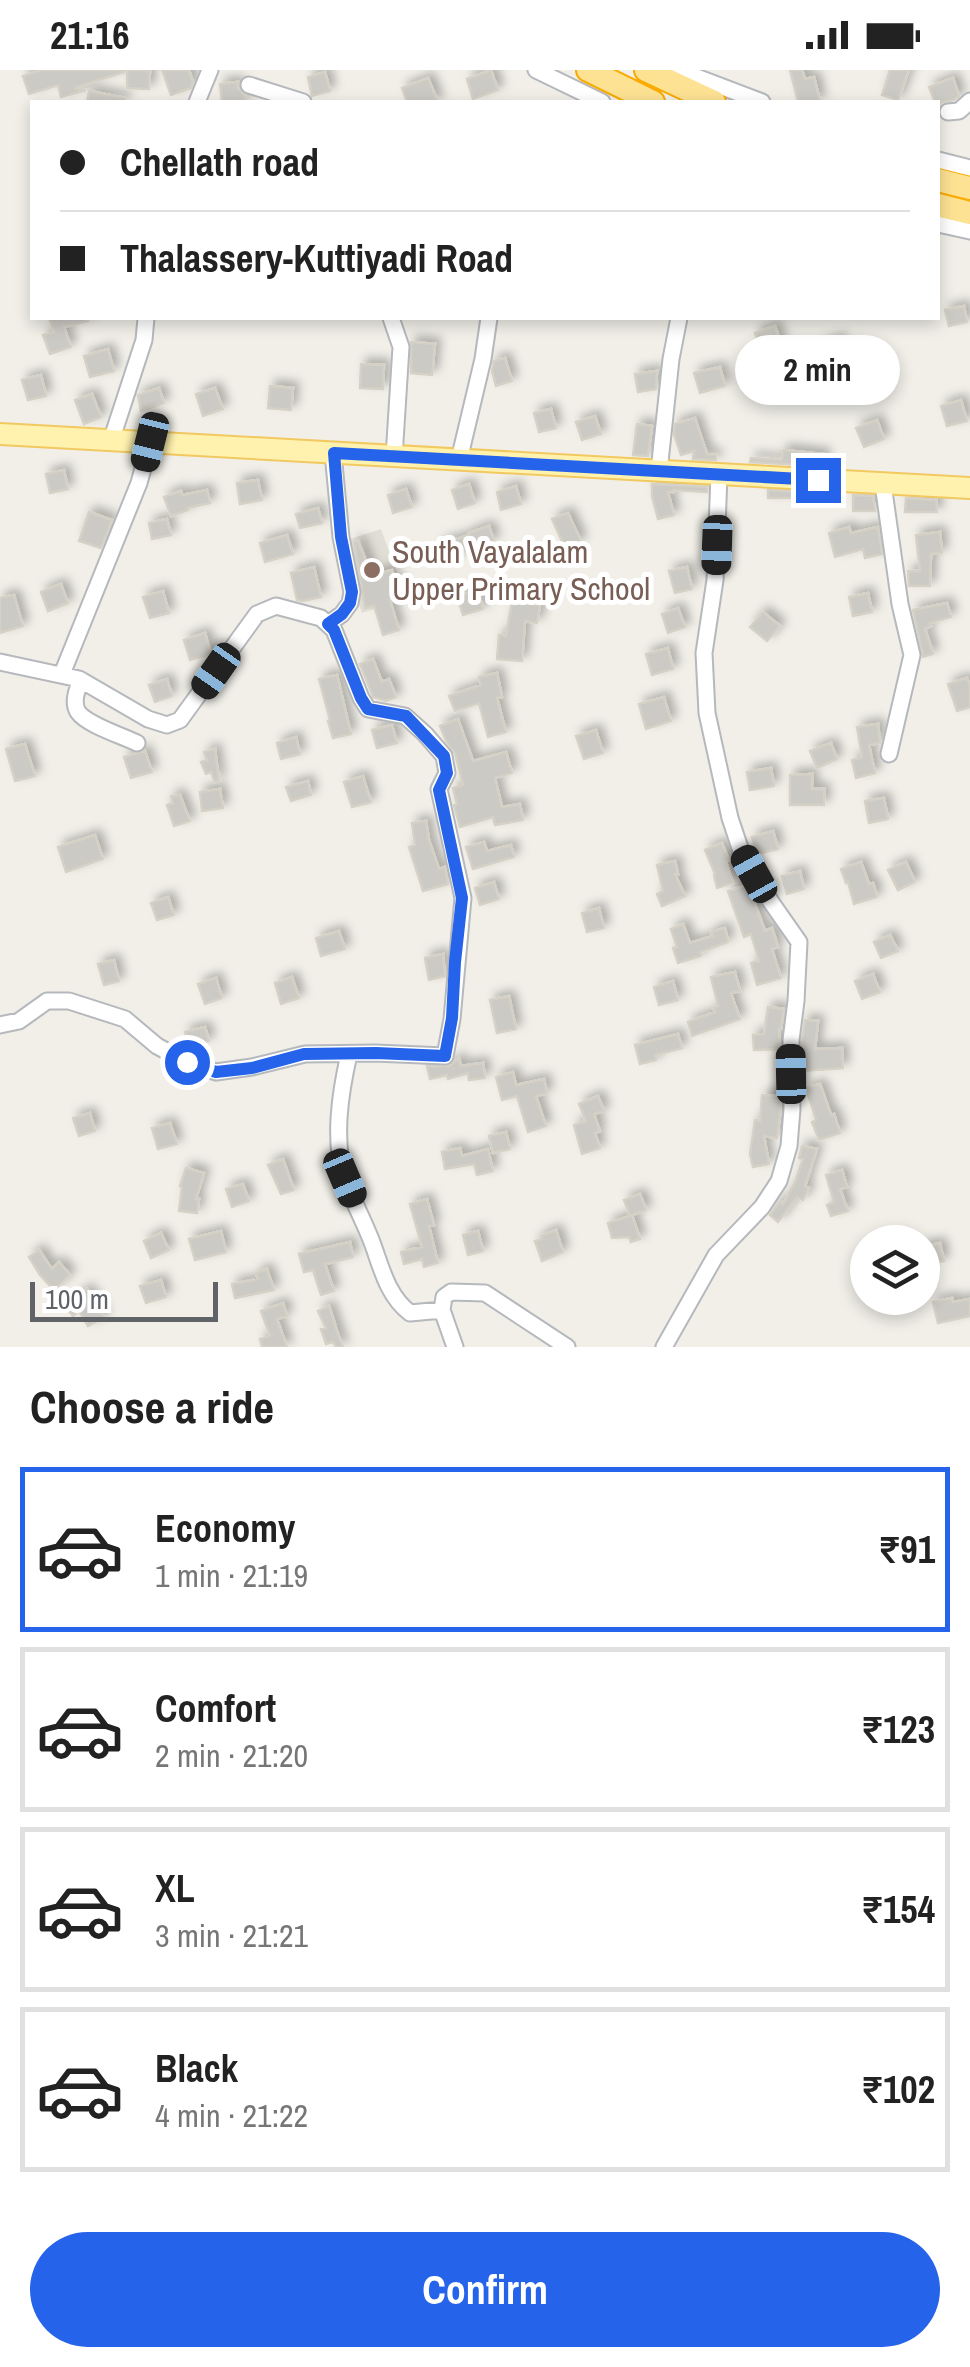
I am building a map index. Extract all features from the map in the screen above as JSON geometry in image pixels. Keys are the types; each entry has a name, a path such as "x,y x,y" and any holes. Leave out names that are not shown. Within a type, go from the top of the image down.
{"highway":[{"path":"588,70 650,100"},
{"path":"646,70 710,100"},
{"path":"940,180 970,188"},
{"path":"940,205 970,212"}],"main road":[{"path":"0,434 970,488"}],"street":[{"path":"198,100 210,70"},
{"path":"536,70 598,100"},
{"path":"678,70 757,100"},
{"path":"249,85 297,100"},
{"path":"948,112 959,110 970,101"},
{"path":"940,160 970,168"},
{"path":"940,224 970,231"},
{"path":"111,441 144,340 146,320"},
{"path":"392,320 401,347 394,456"},
{"path":"459,460 490,320"},
{"path":"658,471 679,320"},
{"path":"62,674 140,483 150,442"},
{"path":"328,624 342,614 352,592 341,537 334,453"},
{"path":"664,1347 716,1256 762,1207 779,1181 789,1146 792,1109 791,1040 799,942 740,848 707,712 704,653 716,580 719,474"},
{"path":"883,484 900,604 912,655 889,754"},
{"path":"0,662 81,680 148,719 167,725 180,720 256,614 276,606 321,618 334,630 368,709 406,716 444,756 447,773 439,790 462,898 445,1056 304,1054 252,1068 216,1072 158,1046 125,1019 69,1000 47,1000 19,1020 0,1025"},
{"path":"81,680 74,698 78,711 137,744"},
{"path":"348,1054 339,1120 345,1178 399,1304 410,1313 442,1310"},
{"path":"455,1347 442,1310 444,1297 451,1292 485,1293 567,1347"}],"shaded area":[{"name":"South Vayalalam Upper Primary School","path":"381,529 406,598 362,613 338,543"}],"building":[{"path":"42,70 124,72 74,88 86,90 61,97 58,85 29,94 23,76"},
{"path":"127,70 150,70 149,89 127,88"},
{"path":"162,70 189,70 191,88 171,95"},
{"path":"491,70 498,90 473,99 467,79"},
{"path":"790,70 802,70 805,79 814,77 820,100 798,100"},
{"path":"890,70 909,70 898,100 882,95"},
{"path":"325,72 330,91 312,96 308,77"},
{"path":"428,78 437,100 406,100 402,88"},
{"path":"953,78 959,96 940,105 929,87"},
{"path":"238,82 246,100 222,100 220,84"},
{"path":"89,91 125,98 125,100 87,100"},
{"path":"964,306 967,322 949,326 945,310"},
{"path":"50,320 88,320 64,327 71,347 50,354 43,335 54,332"},
{"path":"775,326 783,349 763,356 755,333"},
{"path":"840,339 845,360 826,365 821,344"},
{"path":"411,342 435,344 432,375 411,373"},
{"path":"108,349 114,371 90,377 84,356"},
{"path":"505,358 512,381 496,386 494,361"},
{"path":"361,364 384,365 383,389 360,388"},
{"path":"720,367 725,386 700,393 694,373"},
{"path":"657,371 656,389 638,392 635,374"},
{"path":"41,375 46,396 28,400 22,380"},
{"path":"270,386 293,388 291,410 268,408"},
{"path":"159,388 164,403 141,411 138,395"},
{"path":"215,388 223,409 203,416 196,394"},
{"path":"92,394 101,417 84,424 75,400"},
{"path":"961,400 967,421 947,426 941,406"},
{"path":"551,409 556,428 539,432 534,413"},
{"path":"595,416 601,434 582,440 576,422"},
{"path":"695,418 707,454 716,455 716,460 693,459 694,451 681,455 675,424"},
{"path":"877,420 884,439 864,447 856,428"},
{"path":"637,424 652,426 648,456 633,455"},
{"path":"783,450 824,454 823,466 750,462 751,458 782,460"},
{"path":"64,470 68,489 50,493 46,474"},
{"path":"258,480 262,500 240,504 237,483"},
{"path":"469,484 475,503 458,509 452,490"},
{"path":"652,484 707,487 707,492 668,492 674,515 658,519"},
{"path":"516,486 521,504 501,510 497,492"},
{"path":"406,489 412,507 393,513 388,495"},
{"path":"207,490 210,503 171,516 164,497 181,491 182,495"},
{"path":"768,490 825,494 826,500 768,498"},
{"path":"853,495 873,496 875,511 853,511"},
{"path":"906,498 936,500 937,512 905,512"},
{"path":"318,508 322,523 300,528 296,514"},
{"path":"89,512 112,520 101,548 79,541"},
{"path":"568,513 581,541 565,548 552,519"},
{"path":"167,519 171,535 152,539 149,523"},
{"path":"489,526 494,541 444,561 439,544"},
{"path":"849,527 851,533 878,527 882,554 865,558 863,549 835,557 829,533"},
{"path":"940,532 942,553 931,554 930,586 909,586 908,571 920,571 916,535"},
{"path":"287,535 293,554 265,562 260,543"},
{"path":"358,541 372,575 392,570 401,596 390,600 399,630 383,635 374,605 365,608 354,542"},
{"path":"314,567 321,597 297,600 291,573"},
{"path":"687,567 692,589 675,593 669,571"},
{"path":"61,584 68,603 48,611 41,592"},
{"path":"478,590 483,609 463,615 457,596"},
{"path":"163,591 169,613 150,618 143,597"},
{"path":"868,593 872,612 853,616 849,597"},
{"path":"14,595 23,626 0,633 0,598"},
{"path":"512,601 540,605 537,623 525,621 522,661 497,659 499,635 506,636"},
{"path":"947,603 951,617 930,623 925,629 933,654 923,657 913,610"},
{"path":"678,608 685,627 668,633 662,614"},
{"path":"763,612 780,626 767,641 750,627"},
{"path":"205,633 211,654 190,660 184,640"},
{"path":"668,648 673,669 652,675 646,654"},
{"path":"373,659 382,682 389,679 396,697 386,701 373,697 360,664"},
{"path":"497,673 502,697 497,698 506,732 488,737 479,703 455,711 449,696 481,685 479,677"},
{"path":"337,675 351,734 333,738 319,679"},
{"path":"967,678 970,707 957,711 948,684"},
{"path":"167,679 172,696 155,702 149,685"},
{"path":"664,697 671,721 646,729 639,704"},
{"path":"458,719 473,761 506,752 512,773 495,778 502,807 520,804 523,820 495,825 493,817 460,827 453,788 463,785 455,753 440,726"},
{"path":"878,724 880,743 869,745 875,773 856,778 852,760 862,757 857,727"},
{"path":"392,725 397,743 377,748 372,730"},
{"path":"596,730 603,753 584,759 576,736"},
{"path":"296,737 300,754 281,759 277,743"},
{"path":"831,743 837,759 817,768 810,751"},
{"path":"25,744 35,776 15,781 6,749"},
{"path":"215,749 219,781 215,782 201,762 207,760 204,752"},
{"path":"145,751 152,772 131,778 124,757"},
{"path":"771,768 774,786 750,790 747,772"},
{"path":"812,774 812,789 824,789 824,805 790,805 790,775"},
{"path":"363,776 371,802 352,807 344,782"},
{"path":"308,781 311,795 291,801 286,787"},
{"path":"220,789 223,808 202,811 200,792"},
{"path":"180,795 190,821 174,826 167,805 173,803 171,796"},
{"path":"884,798 888,819 869,823 865,801"},
{"path":"426,821 439,869 445,867 448,884 423,891 409,847 415,845 412,823"},
{"path":"773,831 778,849 757,854 752,837"},
{"path":"95,835 103,859 66,872 58,847"},
{"path":"484,842 487,851 511,845 514,857 473,869 466,847"},
{"path":"722,843 733,883 717,888 705,850"},
{"path":"675,861 675,874 685,896 662,906 657,894 663,891 657,865"},
{"path":"861,862 877,897 854,904 841,869"},
{"path":"906,862 915,882 898,890 888,870"},
{"path":"800,871 804,889 787,894 782,876"},
{"path":"494,882 499,899 480,905 475,888"},
{"path":"748,885 765,931 772,928 778,947 772,949 781,978 757,985 751,963 759,961 751,934 744,937 728,891"},
{"path":"168,897 174,915 157,920 151,903"},
{"path":"599,908 604,928 587,932 582,913"},
{"path":"683,924 690,943 725,928 728,942 678,963 671,929"},
{"path":"339,931 345,949 321,956 316,938"},
{"path":"890,935 898,951 881,958 874,942"},
{"path":"443,954 445,976 429,980 425,958"},
{"path":"114,960 119,981 104,985 98,964"},
{"path":"735,972 740,991 731,993 740,1019 692,1036 688,1022 715,1012 713,1008 718,1006 711,977"},
{"path":"873,974 880,992 862,999 855,981"},
{"path":"292,977 299,998 281,1004 275,983"},
{"path":"216,978 222,998 205,1004 198,984"},
{"path":"673,981 678,1000 659,1005 654,987"},
{"path":"509,996 516,1029 497,1033 490,1000"},
{"path":"768,1007 784,1009 780,1049 754,1050 753,1035 764,1034"},
{"path":"805,1020 818,1021 815,1049 842,1048 843,1068 803,1071"},
{"path":"205,1027 209,1041 189,1047 185,1032"},
{"path":"678,1034 682,1048 655,1055 656,1060 640,1064 635,1045"},
{"path":"459,1058 461,1066 483,1063 485,1078 469,1080 468,1073 430,1079 427,1066 449,1066"},
{"path":"513,1072 516,1085 544,1079 547,1093 536,1096 546,1126 528,1132 517,1096 502,1100 496,1077"},
{"path":"820,1084 840,1133 819,1140 806,1088"},
{"path":"762,1095 781,1096 780,1115 777,1138 764,1136 769,1164 753,1167 750,1154 755,1120 760,1121"},
{"path":"598,1096 604,1111 594,1114 600,1148 582,1154 574,1125 586,1121 579,1104"},
{"path":"90,1113 95,1131 79,1136 73,1118"},
{"path":"170,1123 177,1144 158,1149 152,1128"},
{"path":"506,1132 510,1149 493,1153 489,1136"},
{"path":"802,1146 817,1149 805,1186 809,1188 803,1200 797,1197 778,1222 770,1215 780,1201 783,1204 795,1182 803,1159 799,1158"},
{"path":"460,1148 462,1156 488,1149 493,1171 477,1175 474,1164 445,1169 442,1152"},
{"path":"283,1159 294,1190 281,1194 268,1165"},
{"path":"186,1168 204,1173 196,1199 197,1213 179,1211 180,1186"},
{"path":"842,1170 847,1187 840,1189 848,1211 831,1216 827,1205 834,1202 826,1175"},
{"path":"243,1184 249,1201 232,1207 226,1189"},
{"path":"640,1194 646,1210 632,1215 640,1239 631,1242 629,1237 612,1238 608,1223 630,1216 624,1200"},
{"path":"427,1199 438,1263 424,1267 422,1259 404,1264 401,1252 422,1247 410,1204"},
{"path":"556,1230 563,1252 542,1261 535,1241"},
{"path":"221,1231 226,1252 195,1260 189,1239"},
{"path":"478,1231 483,1251 468,1255 463,1235"},
{"path":"161,1233 169,1250 151,1258 144,1241"},
{"path":"350,1242 353,1257 325,1264 334,1291 321,1295 313,1270 304,1272 299,1254"},
{"path":"39,1250 52,1269 59,1262 70,1275 54,1290 29,1257"},
{"path":"267,1269 274,1290 235,1298 232,1284 258,1279 256,1273"},
{"path":"161,1280 166,1297 146,1303 140,1286"},
{"path":"87,1289 104,1317 88,1326 79,1311 73,1316 65,1306"},
{"path":"970,1299 970,1316 938,1323 940,1301"},
{"path":"283,1303 287,1316 277,1319 287,1347 262,1347 260,1339 270,1336 261,1311"},
{"path":"329,1306 343,1347 336,1347 333,1342 326,1344 321,1329 326,1328 318,1311"}],"place":[{"name":"South Vayalalam Upper Primary School","path":"372,570"}],"route":[{"path":"187,1062 216,1072 252,1068 304,1054 445,1056 462,898 439,790 447,773 444,756 406,716 368,709 328,624 342,614 352,592 341,537 334,453 818,480"}]}
